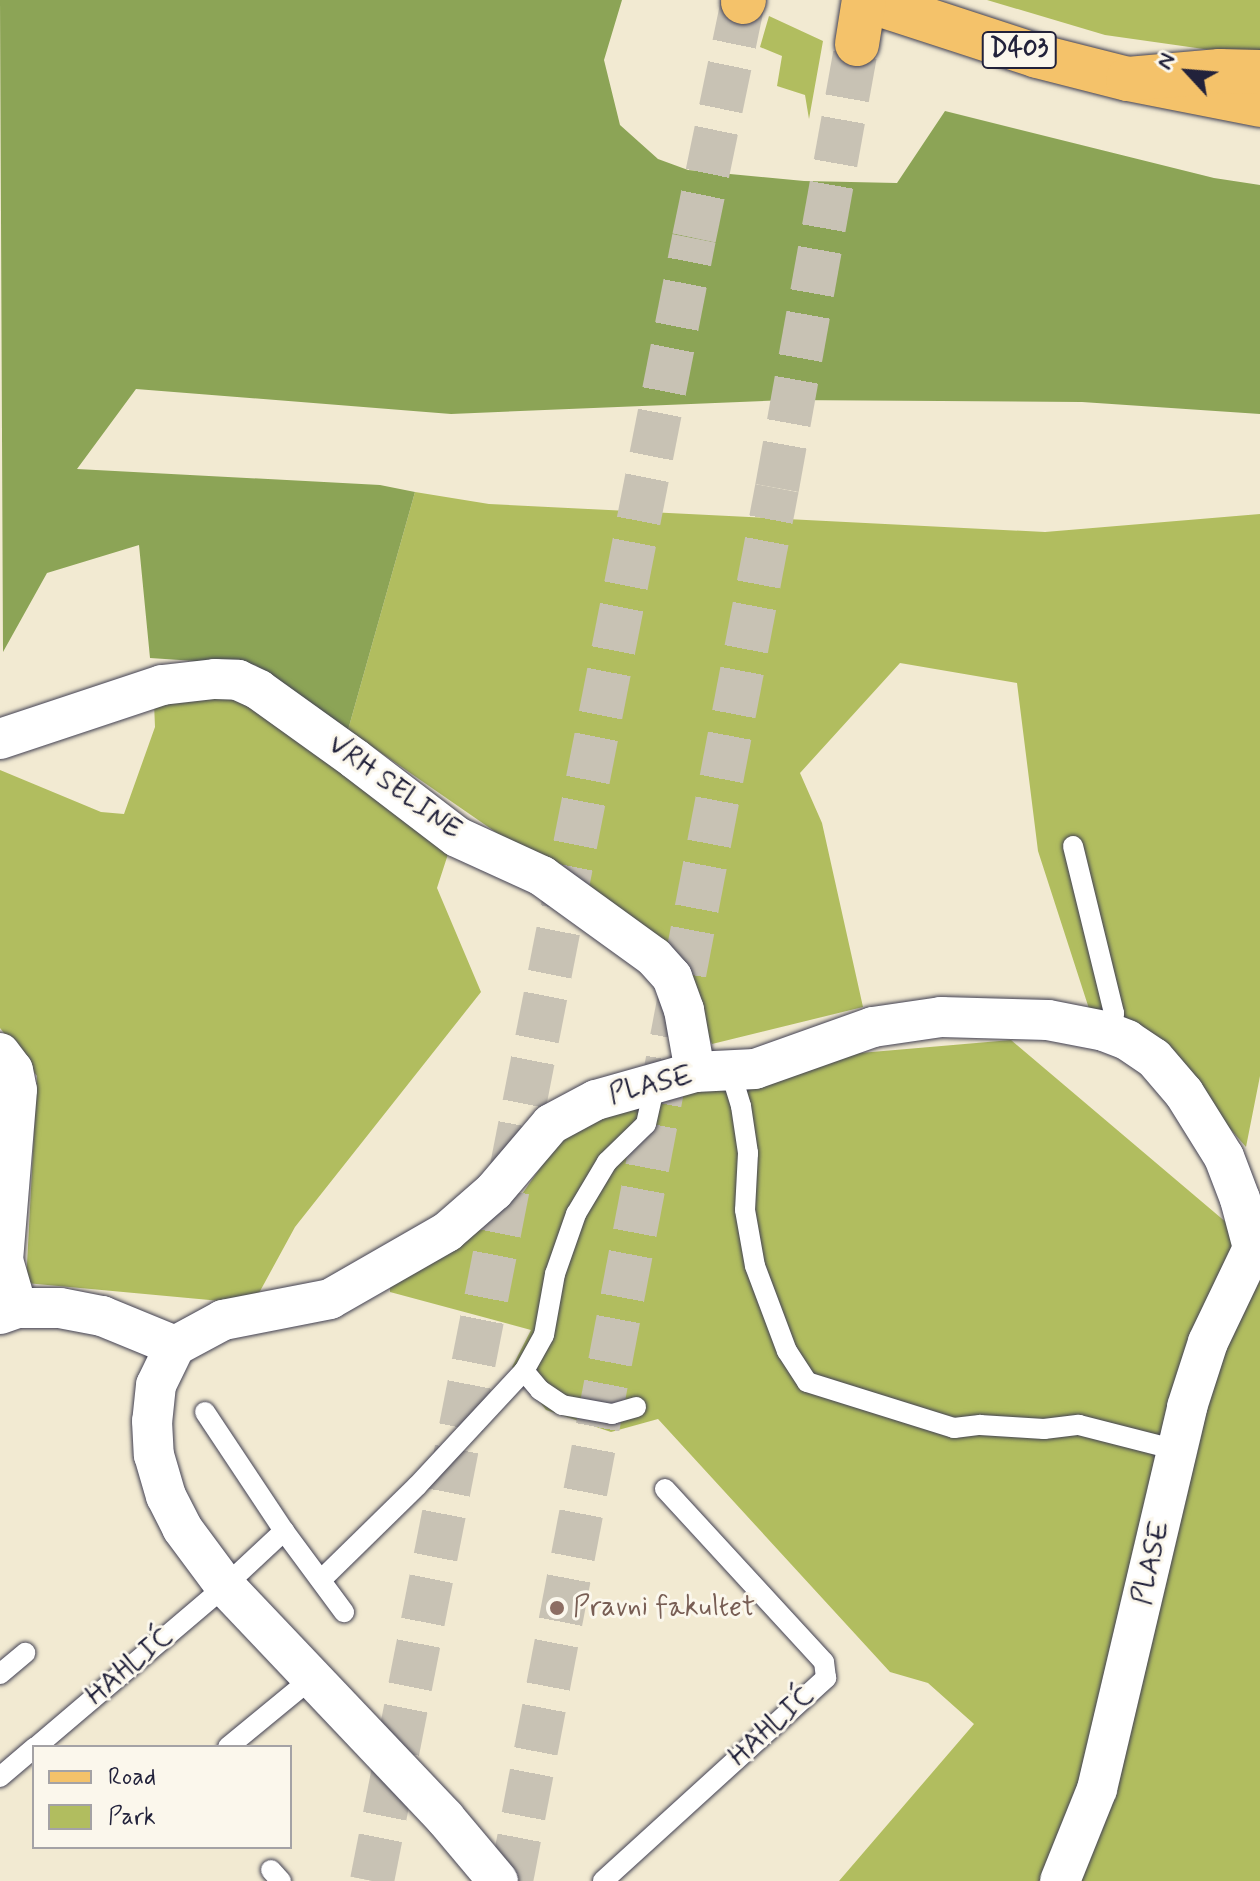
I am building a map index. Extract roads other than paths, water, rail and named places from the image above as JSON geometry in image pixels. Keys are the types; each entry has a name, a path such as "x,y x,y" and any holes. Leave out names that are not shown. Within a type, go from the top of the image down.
{"main road":[{"name":"D403","path":"865,0 1037,56 1128,79 1260,105"},
{"path":"857,44 865,0"},
{"path":"1128,79 1220,71 1260,72"},
{"path":"1128,79 1222,125 1260,133"}],"street":[{"name":"VRH SELINE","path":"0,739 162,685 238,680 343,750 457,837 542,876 654,957 672,977 712,1071"},
{"name":"PLASE","path":"175,1346 223,1320 330,1299 447,1232 494,1191 551,1124 596,1100 712,1071 755,1069 873,1027 941,1017 1048,1020 1111,1034 1154,1058 1184,1093 1251,1198 1256,1247 1208,1342 1177,1450 1097,1789 1060,1881"},
{"path":"0,1053 13,1070 17,1090 3,1260 8,1311 60,1308 102,1316 175,1346 156,1385 154,1455 166,1496 182,1528 225,1586 445,1818 498,1881"}],"lane":[{"path":"1073,846 1114,1013 1111,1034"},
{"path":"712,1071 741,1106 748,1153 745,1210 755,1266 787,1351 807,1382 954,1428 980,1425 1044,1429 1079,1425 1177,1450"},
{"path":"321,1580 417,1486 524,1371 544,1335 555,1274 576,1214 607,1162 646,1124 655,1084"},
{"path":"524,1371 540,1390 562,1405 612,1414 636,1407"},
{"path":"205,1412 284,1531 344,1612"},
{"name":"HAHLIĆ","path":"603,1881 826,1678 824,1662 665,1489"},
{"name":"HAHLIĆ","path":"39,1745 225,1586 284,1531"},
{"path":"0,1674 25,1653"},
{"path":"230,1745 312,1678"},
{"name":"HAHLIĆ","path":"0,1777 32,1750"}],"tunnel":[{"path":"372,1881 743,2"},
{"path":"511,1881 777,488 857,44"}],"place":[{"name":"Pravni fakultet","path":"557,1608"}]}
